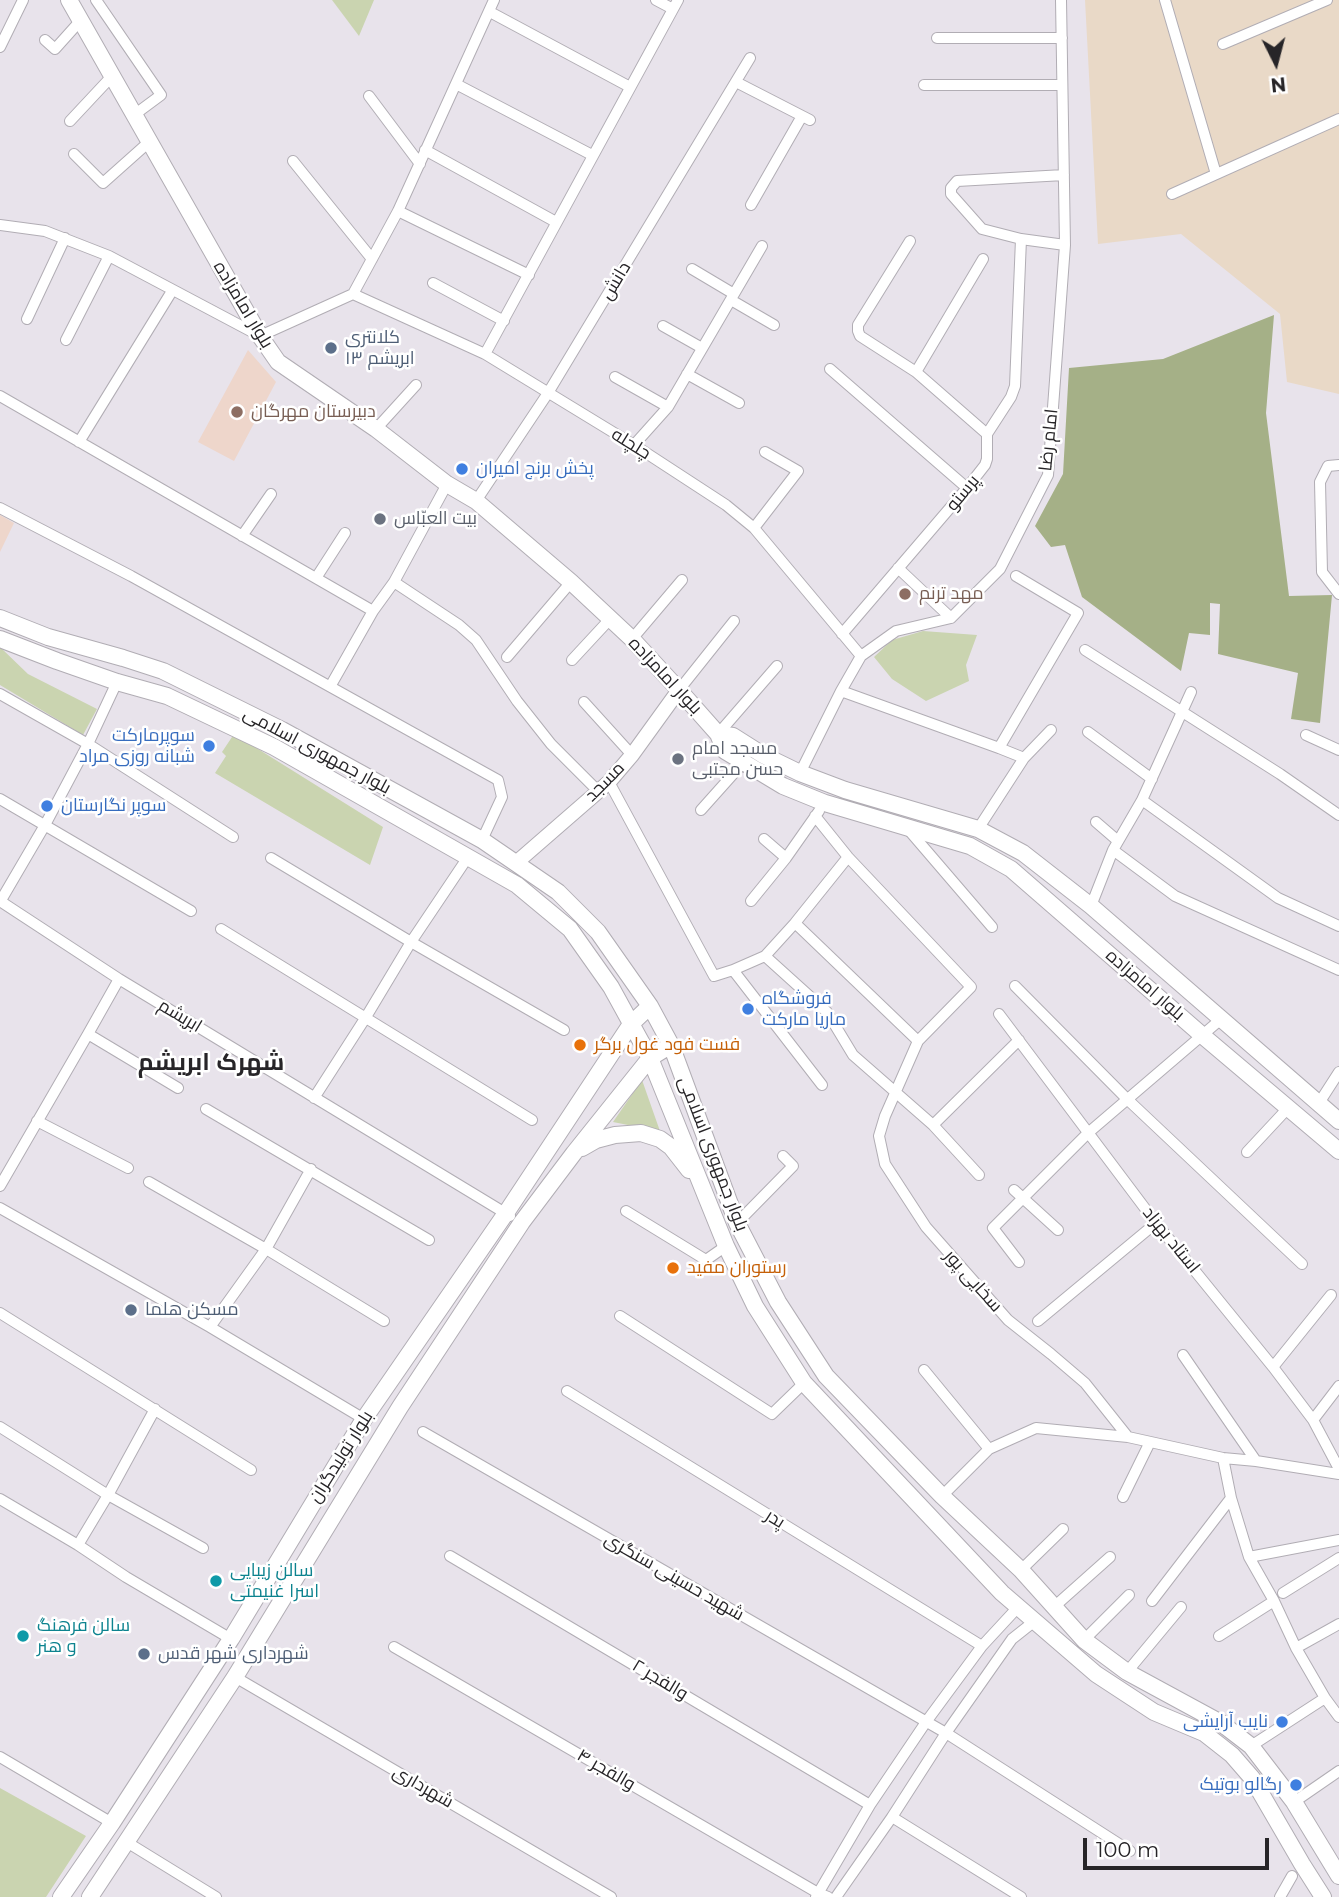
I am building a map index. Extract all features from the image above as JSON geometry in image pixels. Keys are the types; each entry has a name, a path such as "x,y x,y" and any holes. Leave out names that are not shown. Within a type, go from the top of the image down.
{"main road":[{"name":"بلوار امامزاده","path":"69,0 260,337 278,362 376,429 447,484 476,501 571,582 632,639 679,690 718,734 725,751 820,810 905,826 970,846 1011,869 1339,1151"},
{"name":"بلوار جمهوری اسلامی","path":"0,618 48,637 163,671 282,730 482,840 558,892 598,932 650,1006 671,1045 737,1223 779,1301 826,1376 942,1496 1021,1570 1084,1640 1127,1672 1221,1723 1251,1746 1294,1802 1339,1876"},
{"name":"بلوار جمهوری اسلامی","path":"0,639 117,682 167,696 274,747 517,885 570,929 611,987 650,1058 726,1245 755,1306 804,1383 1002,1593 1096,1674 1154,1712 1204,1732 1232,1755 1252,1778 1323,1897"},
{"path":"274,747 282,730"},
{"name":"بلوار امامزاده","path":"718,734 733,736 763,755 800,773 845,790 978,829 1023,853 1091,906 1339,1121"},
{"name":"بلوار تولیدگران","path":"61,1897 231,1639 364,1419 506,1213 631,1024 650,1006"},
{"name":"بلوار تولیدگران","path":"90,1897 235,1677 400,1407 522,1222 650,1058 671,1045"},
{"path":"574,1153 596,1140 641,1133 660,1139 671,1147 702,1187"},
{"path":"1002,1593 1021,1570"}],"street":[{"path":"0,47 23,0"},
{"path":"96,0 161,95 134,115"},
{"path":"0,225 45,231 109,256 260,337 353,294 398,211 495,0"},
{"path":"485,354 676,4 656,0"},
{"name":"امام رضا","path":"951,618 1000,569 1048,475 1065,246 1061,0"},
{"path":"1165,0 1216,174"},
{"path":"1223,44 1327,0"},
{"path":"490,12 630,87"},
{"path":"45,40 55,49 81,20"},
{"path":"937,38 1062,37"},
{"name":"دانش","path":"476,501 548,393 750,58"},
{"path":"70,121 113,75"},
{"path":"736,82 806,118 751,205"},
{"path":"456,84 592,155"},
{"path":"924,85 1062,85"},
{"path":"369,96 420,164"},
{"path":"1172,194 1339,119"},
{"path":"74,154 103,183 149,142"},
{"path":"425,150 556,222"},
{"path":"293,161 372,259"},
{"path":"1064,175 957,181 951,194 982,229 1020,239 1065,246"},
{"path":"398,211 528,275"},
{"path":"27,319 65,238"},
{"name":"پرستو","path":"842,634 985,465 987,434 1015,386 1020,239"},
{"path":"910,241 858,325 858,331 860,336 916,372 987,434"},
{"path":"634,445 668,407 762,246"},
{"path":"66,340 109,256"},
{"path":"916,372 983,259"},
{"path":"692,269 774,325"},
{"path":"433,283 504,321"},
{"path":"79,442 172,290"},
{"name":"چلچله","path":"353,294 485,354 726,505 754,528 861,656"},
{"path":"663,326 702,348"},
{"path":"831,369 967,488"},
{"path":"687,374 739,403"},
{"path":"615,377 668,407"},
{"path":"376,429 416,385"},
{"path":"0,396 373,611"},
{"path":"754,528 799,471 765,452"},
{"path":"1339,465 1328,466 1320,482 1322,572 1339,594"},
{"path":"331,685 373,611 394,582 447,484"},
{"path":"243,536 271,494"},
{"path":"0,508 331,685 498,780 502,797 482,840"},
{"path":"316,578 345,533"},
{"path":"898,569 951,618"},
{"path":"999,747 1078,613 1016,576"},
{"path":"632,639 682,580"},
{"path":"394,582 459,625 476,640 551,744 604,787 714,976 765,956 848,857"},
{"path":"507,657 571,582"},
{"path":"800,773 861,656 896,631 951,618"},
{"path":"572,660 610,619"},
{"path":"679,690 734,621"},
{"path":"1085,650 1280,774 1339,815"},
{"path":"718,734 777,666"},
{"path":"0,902 45,825 117,682"},
{"name":"مسجد","path":"517,862 604,787 632,755 679,690"},
{"path":"841,691 1024,758"},
{"path":"1091,906 1116,846 1142,800 1191,692"},
{"path":"0,694 88,744 233,837"},
{"path":"584,702 632,755"},
{"path":"978,829 1024,758 1051,730"},
{"path":"1088,732 1152,779"},
{"path":"1306,735 1339,750"},
{"path":"701,810 743,763"},
{"path":"0,799 191,911"},
{"path":"1142,800 1279,898 1339,926"},
{"path":"751,901 820,810 848,857 971,987 918,1041 795,923"},
{"path":"1096,822 1116,846 1175,896 1339,970"},
{"path":"905,826 992,927"},
{"path":"764,839 786,858"},
{"path":"314,1098 411,942 468,857"},
{"path":"271,858 564,1030"},
{"name":"ابریشم","path":"0,902 118,979 522,1222"},
{"path":"221,929 531,1120"},
{"path":"765,956 827,1012 853,1055 933,1125 979,1175"},
{"path":"733,970 822,1085"},
{"path":"0,1186 118,979"},
{"path":"1015,986 1127,1099 1302,1264"},
{"name":"استاد بهزاد","path":"999,1013 1156,1223 1313,1420 1339,1469"},
{"path":"1019,1262 993,1227 1018,1195 1220,1020"},
{"path":"89,1034 178,1088"},
{"path":"933,1125 1019,1040"},
{"name":"سخایی پور","path":"918,1041 879,1136 885,1164 926,1227 1008,1320 1085,1383 1128,1437"},
{"path":"1319,1103 1339,1072"},
{"path":"1247,1152 1288,1108"},
{"path":"206,1109 429,1240"},
{"path":"37,1121 128,1168"},
{"path":"737,1223 793,1166 783,1156"},
{"path":"210,1327 266,1249 311,1169"},
{"path":"149,1182 384,1321"},
{"path":"1018,1195 1058,1230"},
{"path":"0,1208 210,1327 364,1419"},
{"path":"626,1211 706,1261 726,1245"},
{"path":"1038,1321 1156,1223"},
{"path":"1273,1367 1331,1295"},
{"path":"0,1313 251,1470"},
{"path":"620,1316 772,1414 804,1383"},
{"path":"1183,1355 1256,1461"},
{"path":"924,1370 989,1449"},
{"path":"1313,1420 1339,1386"},
{"name":"پدر","path":"567,1391 982,1646"},
{"path":"78,1545 155,1409"},
{"path":"0,1427 108,1495 203,1548"},
{"path":"942,1496 989,1449 1036,1428 1128,1437 1223,1458 1339,1474"},
{"name":"شهید حسینی سنگری","path":"423,1432 946,1733 1130,1851"},
{"path":"1124,1497 1150,1442"},
{"path":"1223,1458 1231,1498 1249,1557 1279,1597 1296,1647 1339,1717"},
{"path":"1152,1601 1231,1498"},
{"path":"0,1499 231,1639"},
{"path":"1021,1570 1063,1529"},
{"path":"1249,1557 1339,1540"},
{"name":"والفجر ۲","path":"450,1556 870,1805"},
{"path":"1055,1606 1110,1557"},
{"path":"1219,1636 1339,1559"},
{"path":"1084,1640 1129,1595"},
{"path":"821,1896 870,1805 926,1722 982,1646 1019,1606"},
{"path":"1127,1672 1181,1607"},
{"path":"836,1897 1012,1639 1036,1620"},
{"path":"1296,1647 1339,1624"},
{"path":"998,1628 1009,1628 1012,1639"},
{"name":"والفجر ۴","path":"394,1647 821,1896"},
{"name":"شهرداری","path":"235,1677 611,1897"},
{"path":"1251,1746 1325,1698"},
{"path":"0,1757 112,1823"},
{"path":"1294,1802 1339,1771"},
{"path":"892,1817 1021,1897"},
{"path":"125,1841 216,1897"},
{"path":"1280,1897 1292,1876"}],"shaded area":[{"path":"1085,0 1339,0 1339,394 1287,382 1280,314 1181,234 1098,244"},
{"name":"دبیرستان مهرگان","path":"248,350 276,382 234,461 198,442"},
{"path":"0,515 14,523 0,552"}],"green space":[{"path":"332,0 374,0 359,36"},
{"path":"1274,315 1266,413 1289,596 1332,595 1320,723 1291,719 1298,673 1218,654 1220,604 1210,603 1210,635 1189,633 1181,671 1082,597 1065,545 1051,547 1035,526 1063,474 1069,368 1163,359"},
{"path":"923,631 977,635 966,665 969,681 926,701 892,679 874,657 892,640"},
{"path":"0,647 28,674 97,709 83,735 0,685"},
{"path":"234,734 383,827 370,865 215,773 226,756 222,752"},
{"path":"642,1080 661,1134 613,1122"},
{"path":"0,1788 86,1836 46,1897 0,1897"}],"place":[{"name":"کلانتری ۱۳ ابریشم","path":"331,348"},
{"name":"دبیرستان مهرگان","path":"237,412"},
{"name":"پخش برنج امیران","path":"462,469"},
{"name":"بیت العبّاس","path":"380,519"},
{"name":"مهد ترنم","path":"905,594"},
{"name":"سوپرمارکت شبانه روزی مراد","path":"209,746"},
{"name":"مسجد امام حسن مجتبی","path":"678,759"},
{"name":"سوپر نگارستان","path":"47,806"},
{"name":"فروشگاه ماریا مارکت","path":"748,1009"},
{"name":"فست فود غول برگر","path":"580,1045"},
{"name":"رستوران مفید","path":"673,1268"},
{"name":"مسکن هلما","path":"131,1310"},
{"name":"سالن زیبایی اسرا غنیمتی","path":"216,1581"},
{"name":"سالن فرهنگ و هنر","path":"23,1636"},
{"name":"شهرداری شهر قدس","path":"144,1654"},
{"name":"نایب آرایشی","path":"1282,1722"},
{"name":"رگالو بوتیک","path":"1296,1785"}],"district":[{"name":"شهرک ابریشم","path":"211,1063"}]}
